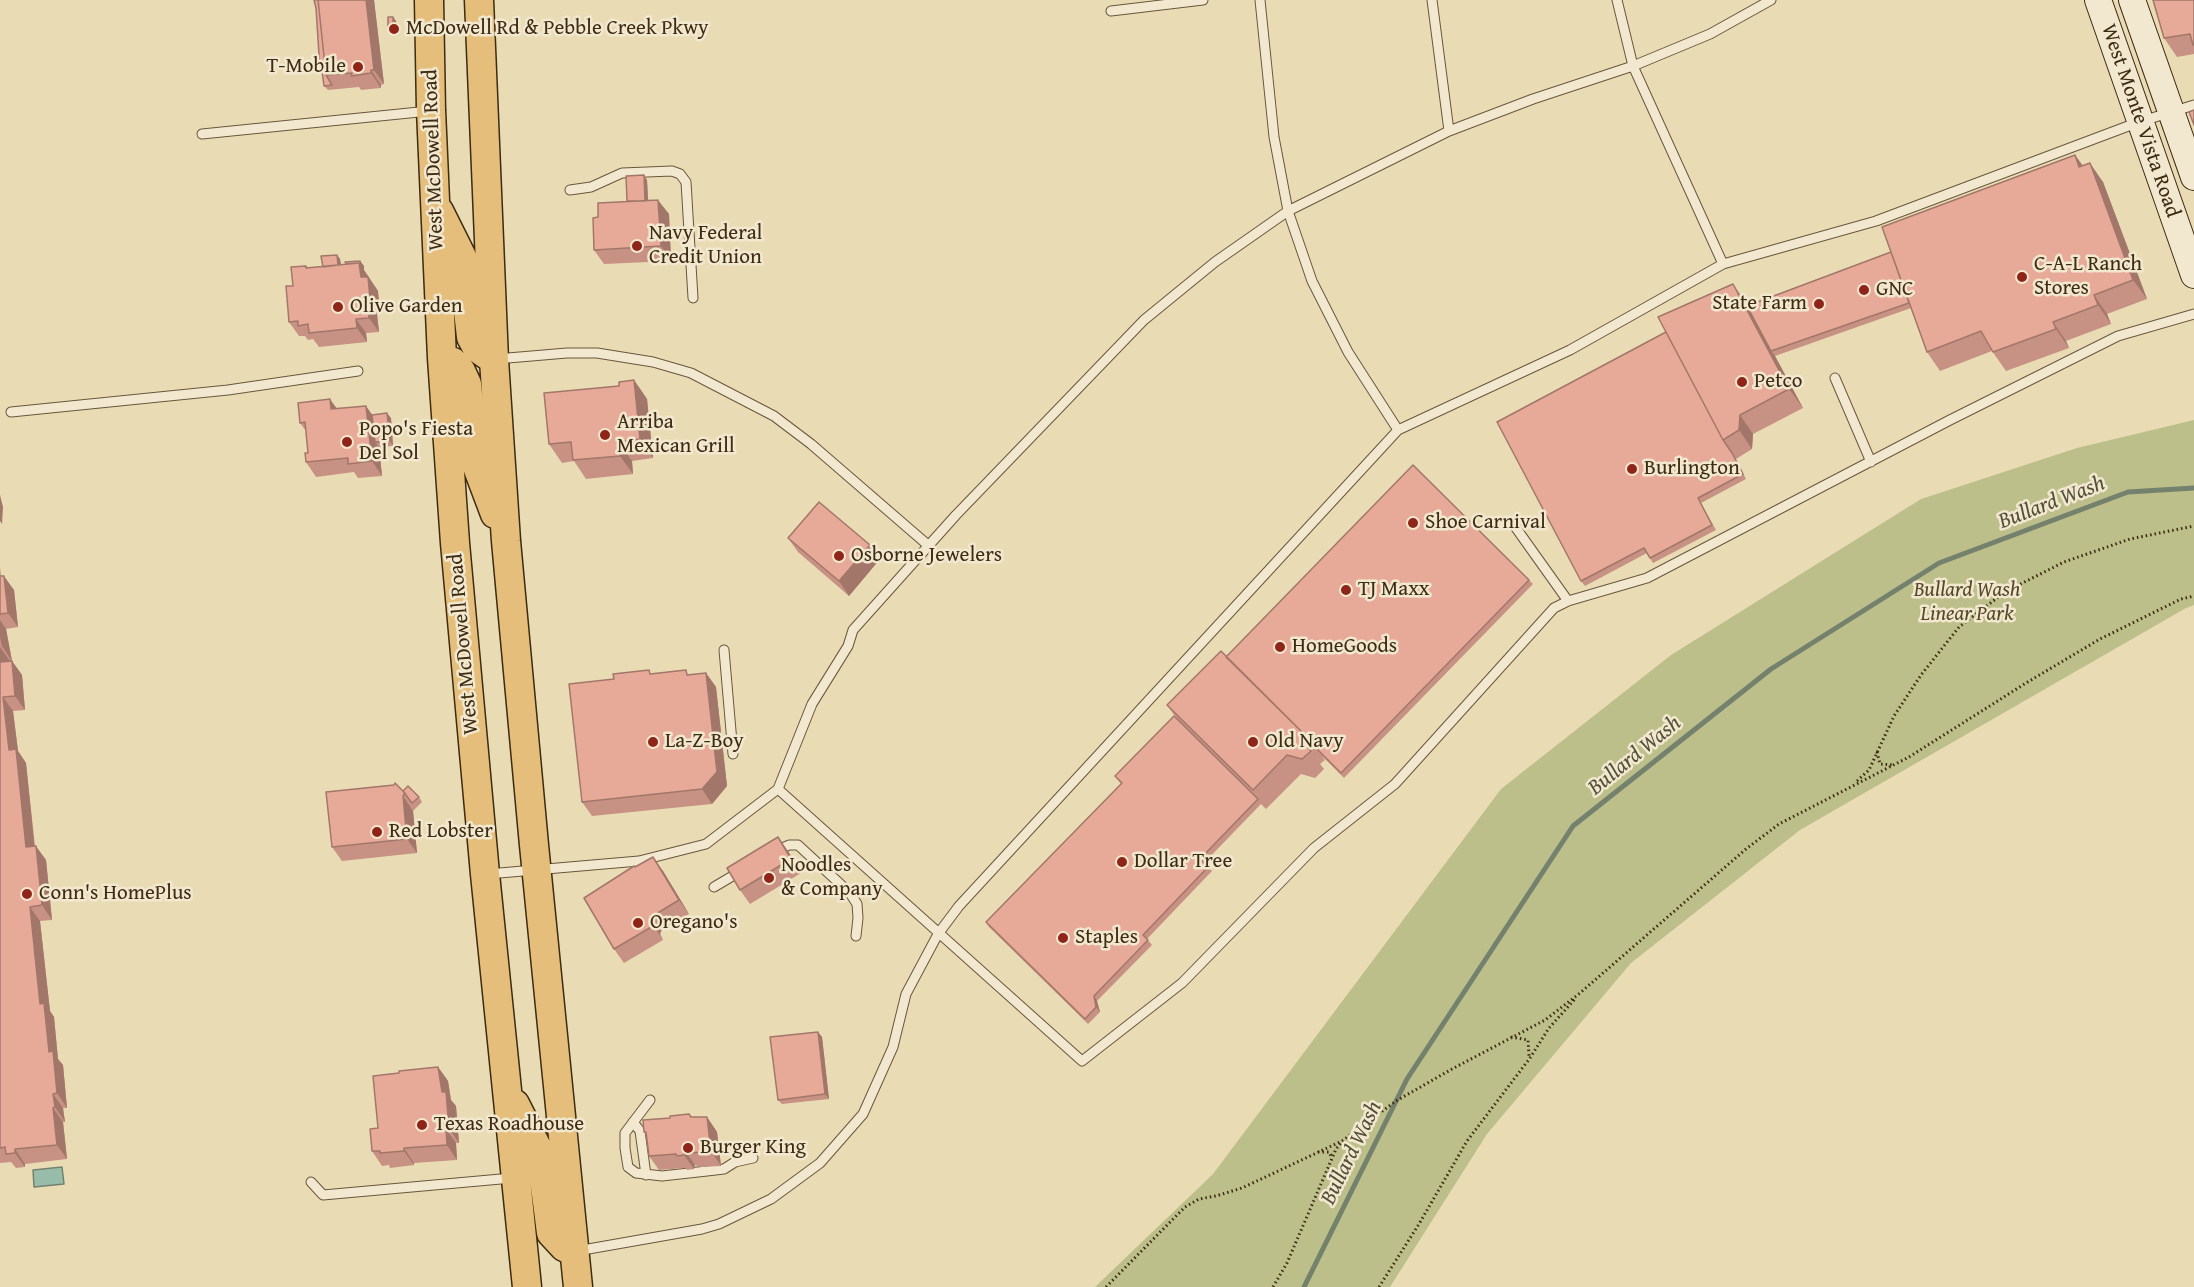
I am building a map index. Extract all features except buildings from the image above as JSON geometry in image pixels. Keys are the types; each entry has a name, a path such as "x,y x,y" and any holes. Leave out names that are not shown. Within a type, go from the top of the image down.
{"main road":[{"name":"West McDowell Road","path":"429,0 431,110 442,358 457,567 485,874 527,1287"},
{"path":"478,0 494,360 506,541 578,1287"},
{"path":"435,204 462,257 471,337 477,348 494,360"},
{"path":"442,358 453,362 461,371 467,384 475,461 506,541"},
{"path":"507,1089 541,1155 551,1233 564,1247 574,1252"}],"street":[{"name":"West Monte Vista Road","path":"2098,0 2194,275"},
{"name":"West Monte Vista Road","path":"2132,0 2182,108 2194,177"}],"lane":[{"path":"1111,11 1203,0"},
{"path":"1260,0 1274,137 1288,211 1312,281 1348,352 1398,430"},
{"path":"1432,0 1449,131"},
{"path":"1617,0 1633,66 1723,264"},
{"path":"485,874 639,861 706,844 777,789 812,704 848,646 853,630 956,514 1144,320 1215,262 1288,211 1449,131 1533,99 1633,66 1710,34 1771,0"},
{"path":"574,1252 719,1224 771,1199 820,1163 863,1114 893,1047 906,994 938,934 958,906 1398,430 1570,350 1723,264 1876,221 2182,108"},
{"path":"202,134 431,110"},
{"path":"570,190 591,187 622,173 672,171 680,174 686,182 693,298"},
{"path":"777,789 1082,1061 1182,983 1314,849 1395,784 1554,608 1568,601 1647,578 2118,336 2194,314"},
{"path":"494,360 567,353 597,353 653,362 691,373 774,416 811,444 929,546"},
{"path":"11,412 228,390 358,371"},
{"path":"1835,378 1871,462"},
{"path":"1516,528 1568,601"},
{"path":"724,650 734,754"},
{"path":"765,857 789,845 798,845 850,893 856,904 858,918 856,936"},
{"path":"714,887 755,863"},
{"path":"650,1100 625,1133 628,1167 636,1173 662,1176 724,1169 735,1162 753,1158"},
{"path":"633,1122 640,1131 645,1175"},
{"path":"311,1182 324,1195 517,1178"}],"path":[{"path":"1853,785 1869,770 1893,716 1959,627 2005,592 2064,562 2130,539 2194,526"},
{"path":"1106,1287 1185,1208 1199,1199 1242,1188 1342,1141 1396,1101 1545,1020 1580,993 1746,849 1779,824 1894,765 2100,639 2181,599 2194,596"},
{"path":"1877,750 1880,764 1894,765"},
{"path":"1379,1287 1467,1141 1550,1028 1580,993"},
{"path":"1510,1037 1527,1040 1530,1058"},
{"path":"1273,1287 1287,1263 1336,1149 1342,1141"},
{"path":"1317,1152 1329,1152 1333,1160"}],"green space":[{"name":"Bullard Wash Linear Park","path":"2194,420 2194,605 1800,830 1631,963 1487,1134 1390,1287 1095,1287 1213,1174 1501,789 1671,655 1921,499 2077,448"}],"shaded area":[{"path":"62,1167 64,1184 34,1187 33,1170"}],"waterway":[{"name":"Bullard Wash","path":"1304,1287 1407,1079 1573,826 1771,669 1939,563 2128,492 2194,488"}],"place":[{"name":"McDowell Rd & Pebble Creek Pkwy","path":"394,29"},
{"name":"T-Mobile","path":"358,67"},
{"name":"Navy Federal Credit Union","path":"637,246"},
{"name":"C-A-L Ranch Stores","path":"2022,277"},
{"name":"GNC","path":"1864,290"},
{"name":"State Farm","path":"1819,304"},
{"name":"Olive Garden","path":"338,307"},
{"name":"Petco","path":"1742,382"},
{"name":"Arriba Mexican Grill","path":"605,435"},
{"name":"Popo's Fiesta Del Sol","path":"347,442"},
{"name":"Burlington","path":"1632,469"},
{"name":"Shoe Carnival","path":"1413,523"},
{"name":"Osborne Jewelers","path":"839,556"},
{"name":"TJ Maxx","path":"1346,590"},
{"name":"HomeGoods","path":"1280,647"},
{"name":"La-Z-Boy","path":"653,742"},
{"name":"Old Navy","path":"1253,742"},
{"name":"Red Lobster","path":"377,832"},
{"name":"Dollar Tree","path":"1122,862"},
{"name":"Noodles & Company","path":"769,878"},
{"name":"Conn's HomePlus","path":"27,894"},
{"name":"Oregano's","path":"638,923"},
{"name":"Staples","path":"1063,938"},
{"name":"Texas Roadhouse","path":"422,1125"},
{"name":"Burger King","path":"688,1148"}]}
